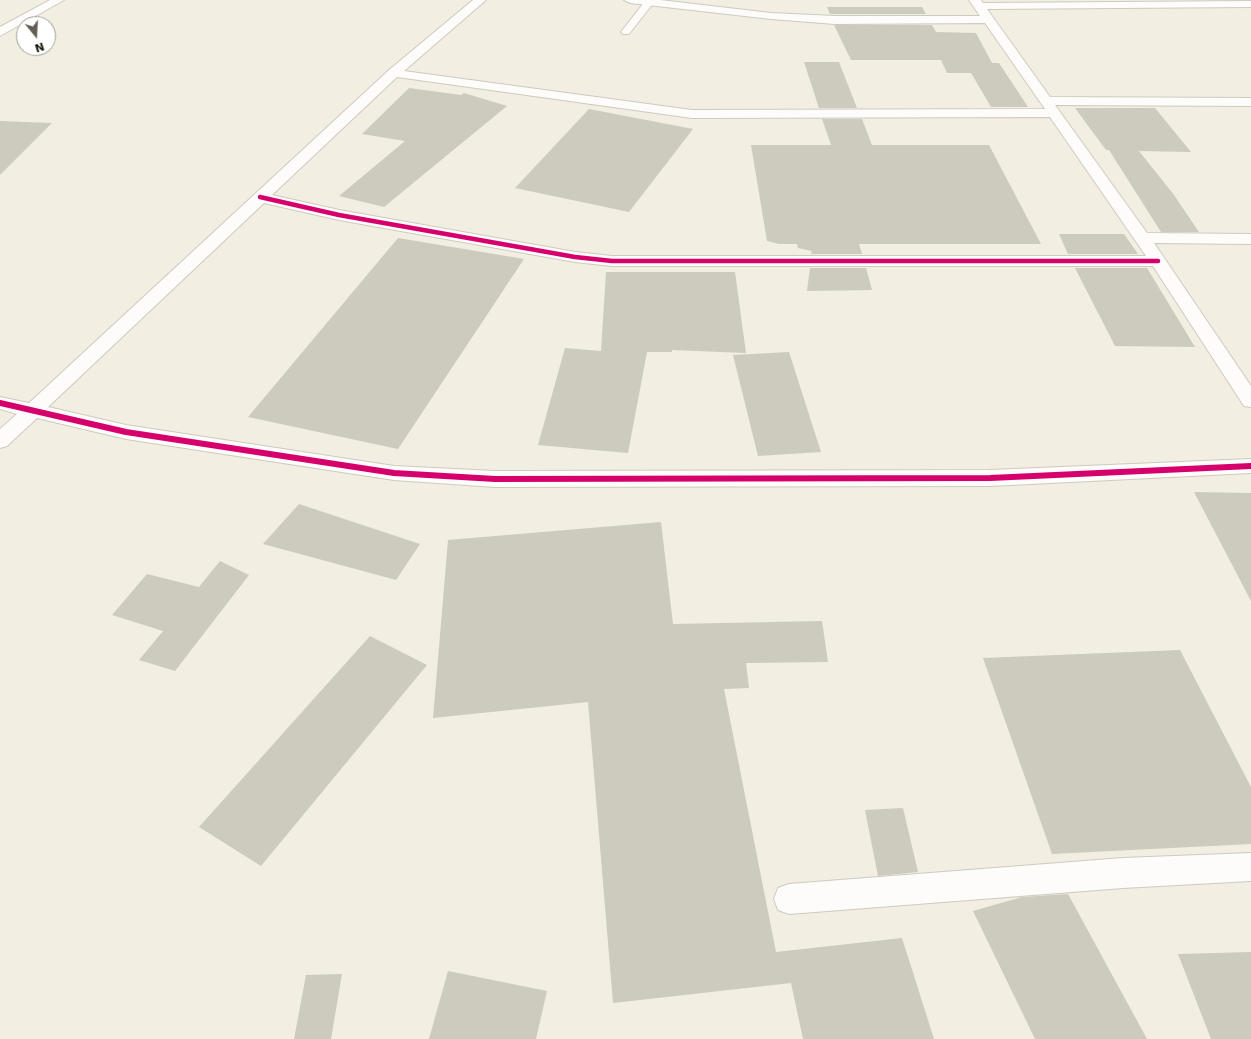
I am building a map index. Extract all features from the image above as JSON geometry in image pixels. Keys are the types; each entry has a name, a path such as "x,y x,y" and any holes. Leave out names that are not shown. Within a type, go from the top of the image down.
{"street":[{"path":"0,32 58,0"},
{"path":"0,441 394,73 480,0"},
{"path":"630,0 771,16 835,20 981,8 1251,4"},
{"path":"981,8 1158,261 1251,401"},
{"path":"394,73 692,114 1251,102"},
{"path":"260,197 339,214 575,257 612,261 1158,261"},
{"path":"1142,238 1251,239"},
{"path":"0,403 126,432 394,473 495,479 721,480 990,478 1251,466"},
{"path":"789,899 1123,873 1251,867"}],"lane":[{"path":"626,32 649,2"}],"building":[{"path":"827,7 922,7 926,14 830,14"},
{"path":"834,25 932,25 936,32 976,33 992,63 999,63 1028,107 991,107 971,73 947,73 941,60 851,60"},
{"path":"804,62 839,62 857,108 819,108"},
{"path":"409,88 461,95 464,93 507,106 384,207 339,196 405,141 362,134"},
{"path":"1075,108 1155,108 1191,152 1139,151 1174,195 1199,232 1161,232 1109,150 1106,150"},
{"path":"589,109 693,129 629,212 515,188"},
{"path":"822,119 862,119 872,145 989,145 1041,244 859,244 862,254 811,254 812,251 798,248 797,244 779,244 767,241 751,145 831,145"},
{"path":"0,121 52,123 0,175"},
{"path":"1059,234 1124,234 1138,254 1068,254"},
{"path":"398,238 524,259 398,449 248,417"},
{"path":"810,268 866,268 872,290 807,291"},
{"path":"1075,268 1147,268 1195,347 1115,346"},
{"path":"606,272 735,272 746,353 672,350 672,352 647,352 628,453 538,445 565,348 601,351"},
{"path":"789,352 821,452 758,456 733,355"},
{"path":"1194,492 1251,493 1251,601"},
{"path":"299,504 420,544 396,580 263,544"},
{"path":"661,522 673,624 822,621 828,662 746,663 749,688 724,689 776,952 902,938 934,1039 803,1039 791,983 613,1003 588,702 433,718 448,540"},
{"path":"220,561 249,575 175,671 139,660 163,631 112,615 147,574 199,587"},
{"path":"370,636 427,665 261,866 199,827"},
{"path":"1180,650 1251,787 1251,844 1052,854 983,658"},
{"path":"903,808 918,872 878,876 865,810"},
{"path":"1068,894 1147,1039 1035,1039 973,911 1022,897"},
{"path":"1251,952 1251,1039 1211,1039 1178,954"},
{"path":"448,971 547,991 536,1039 429,1039"},
{"path":"342,974 331,1039 294,1039 306,975"}],"cycle path":[{"path":"260,197 339,215 575,257 612,261 1158,261"},
{"path":"0,403 126,432 394,473 495,479 990,478 1251,466"}]}
